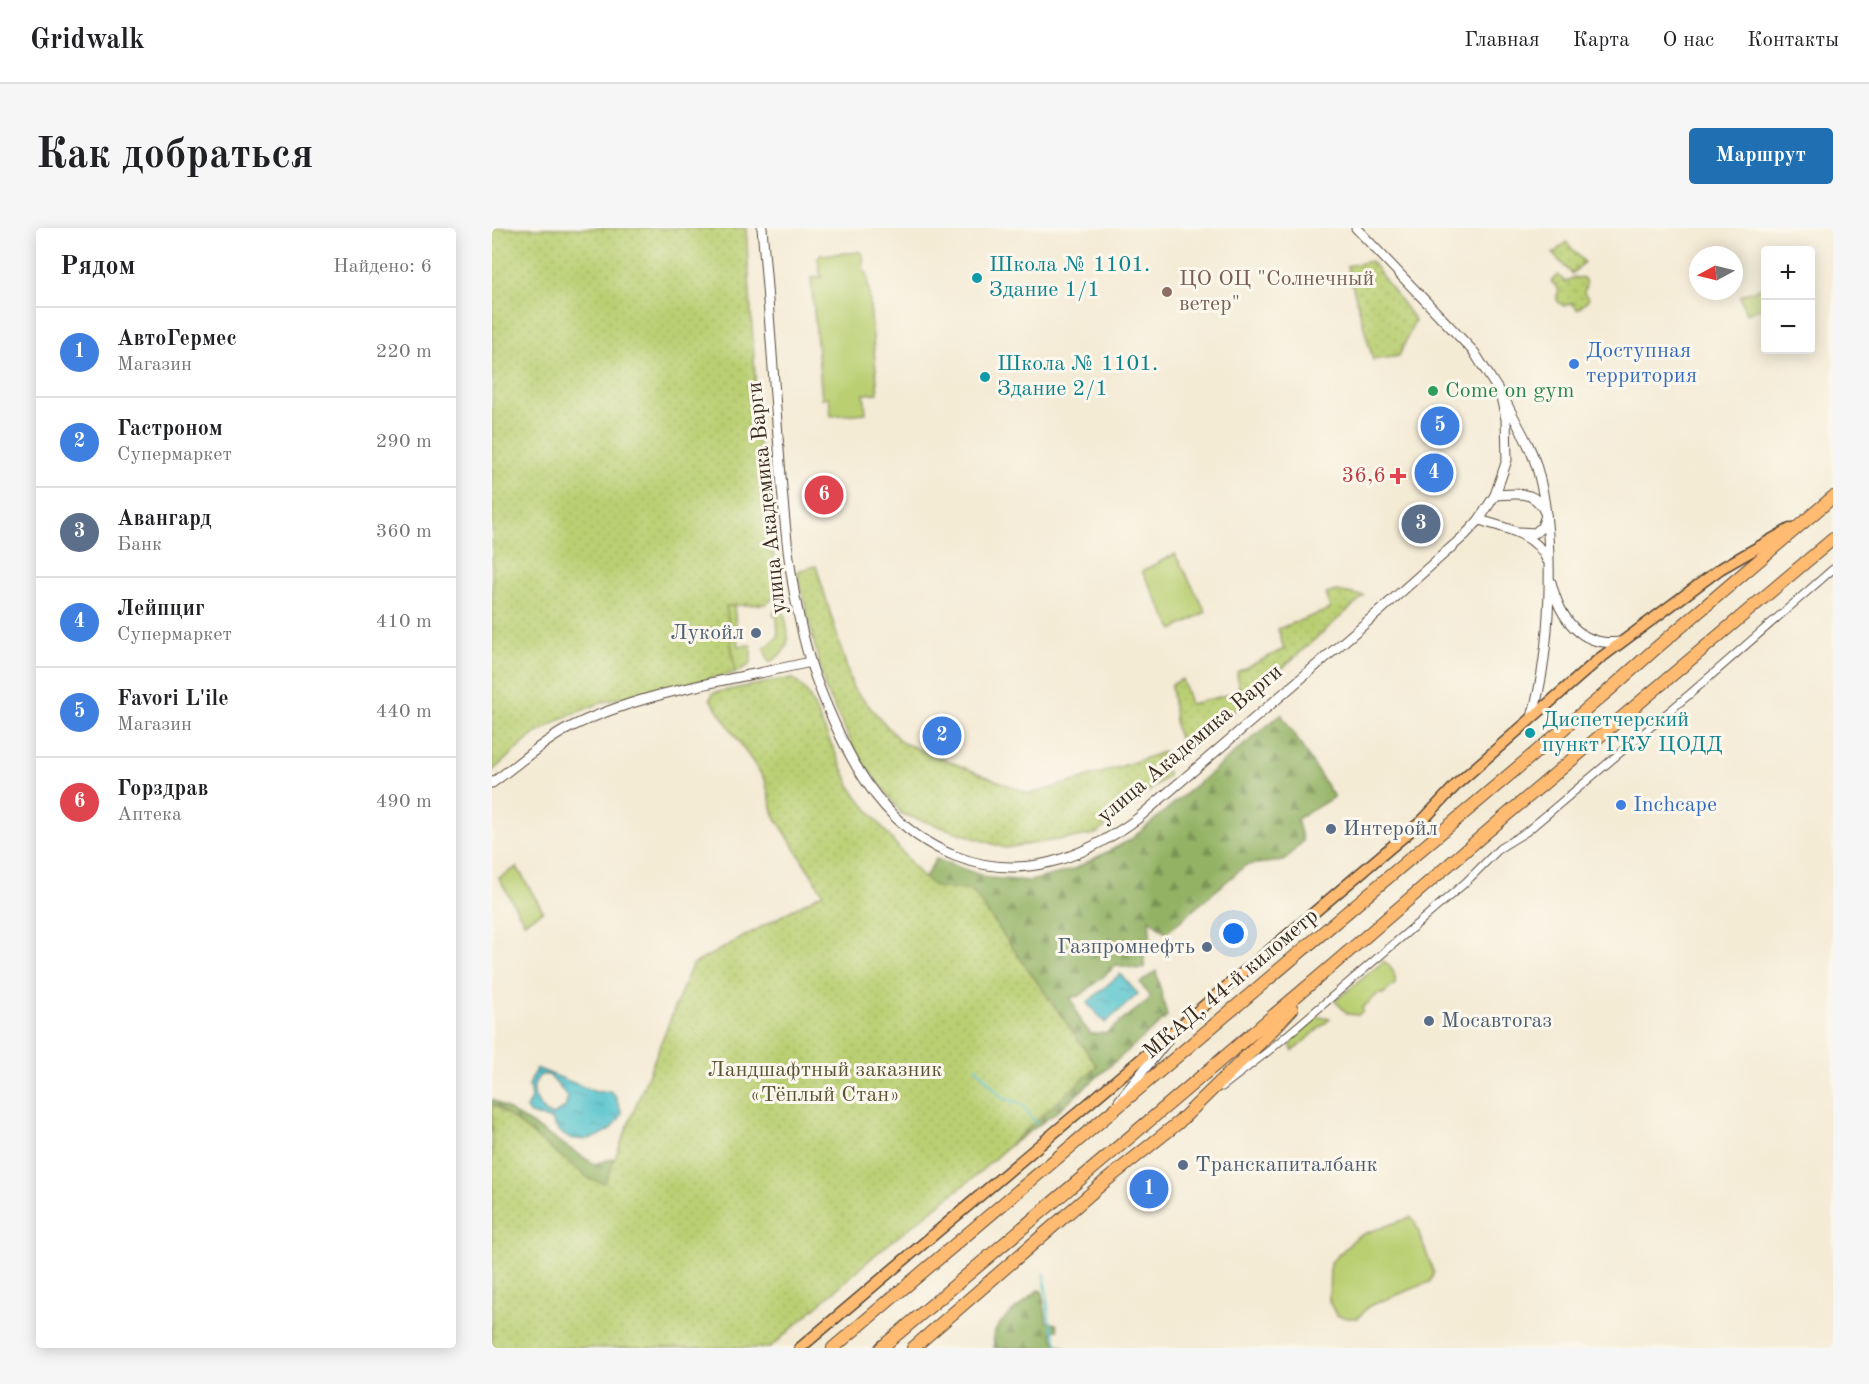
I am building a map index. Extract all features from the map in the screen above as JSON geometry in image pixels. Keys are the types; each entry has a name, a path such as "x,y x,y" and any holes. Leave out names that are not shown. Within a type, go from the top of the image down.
{"highway":[{"name":"МКАД, 44-й километр","path":"833,1348 1833,497"},
{"path":"881,1348 1833,539"},
{"path":"913,1348 1103,1183 1178,1123 1263,1040 1328,970"}],"main road":[{"path":"800,1348 1422,821 1458,783 1620,642 1720,569 1808,519"}],"street":[{"name":"улица Академика Варги","path":"762,228 785,520 793,586 810,662 825,701 856,766 872,791 900,823 919,838 940,850 993,867 1040,866 1097,845 1137,819 1402,592 1465,535 1479,520 1495,495 1507,460 1506,419 1503,401 1495,384 1474,352 1356,228"},
{"path":"1495,384 1530,447 1538,472 1546,515 1548,563 1543,660 1532,717"},
{"path":"1479,520 1524,533 1535,533 1542,527 1546,515 1543,505 1536,498 1518,494 1495,495"},
{"path":"1509,530 1536,544 1544,553 1558,604 1573,627 1582,636 1595,641 1608,644 1620,642"},
{"path":"1178,1123 1272,1049 1466,882 1500,848 1545,817 1833,569"},
{"path":"492,783 565,730 604,713 636,701 810,662"},
{"path":"1106,1117 1176,1030"}],"green space":[{"path":"492,228 746,228 761,473 767,481 777,595 766,604 726,606 735,673 603,702 565,717 532,736 492,771"},
{"path":"1566,242 1584,262 1572,274 1553,254"},
{"path":"860,252 863,255 864,273 867,273 878,393 864,394 866,413 831,416 829,397 822,398 811,278 822,277 818,257 820,255"},
{"path":"1371,261 1415,320 1399,356 1373,360 1347,266"},
{"path":"1558,275 1565,282 1574,277 1584,279 1586,286 1584,293 1589,299 1578,310 1572,303 1564,306 1558,301 1559,290 1551,281"},
{"path":"1761,288 1761,308 1746,314 1741,300 1743,295"},
{"path":"1175,554 1206,612 1173,630 1142,571"},
{"path":"816,566 853,688 901,742 1030,794 1164,752 1168,776 1096,834 1005,848 902,814 857,755 825,688 797,571"},
{"path":"1336,591 1364,596 1185,754 1176,729 1171,685 1182,679 1190,704 1239,692 1237,672 1284,649 1278,629 1330,609 1326,594"},
{"path":"726,606 734,606 738,646 751,645 751,664 735,673"},
{"path":"782,606 788,631 787,645 778,657 769,662 764,649 778,637 777,617 773,615 776,609"},
{"name":"Ландшафтный заказник «Тёплый Стан»","path":"794,679 808,694 853,791 922,877 936,887 972,891 1097,1066 973,1178 876,1254 770,1348 492,1348 492,1103 591,1180 605,1183 692,965 823,893 774,815 765,780 710,699 713,693"},
{"name":"Ландшафтный заказник «Тёплый Стан»","path":"1281,714 1334,797 1297,819 1303,841 1284,861 1246,865 1166,933 1149,919 1151,945 1144,950 1144,968 1117,965 1080,996 1071,997 1080,1021 1091,1034 1106,1033 1151,998 1140,983 1156,971 1167,1017 1054,1114 922,1209 492,1348 492,1099 594,1164 659,1146 675,1006 839,919 910,902 936,859 988,878 1030,881 1072,870 1130,840"},
{"path":"517,867 543,911 524,922 499,878"},
{"path":"1384,961 1393,971 1395,984 1383,994 1378,994 1362,1008 1363,1011 1358,1015 1348,1014 1335,1001"},
{"path":"1318,1017 1330,1019 1293,1051 1291,1048 1293,1038"},
{"path":"1411,1217 1434,1273 1430,1282 1369,1306 1358,1318 1336,1315 1329,1301 1330,1263 1358,1236"},
{"path":"1038,1290 1042,1291 1047,1322 1056,1324 1058,1330 1052,1331 1053,1338 1057,1344 1066,1348 994,1348 994,1336 1001,1322"}],"water":[{"path":"1120,974 1138,994 1105,1023 1087,1003"},
{"path":"536,1068 596,1092 610,1091 615,1096 622,1113 616,1123 598,1136 577,1139 558,1130 552,1120 530,1114 526,1109 531,1098 529,1086","holes":["541,1075 549,1075 568,1097 565,1108 551,1116 541,1108 534,1091 534,1086"]}],"waterway":[{"path":"976,1067 1002,1098 1022,1104 1036,1124"},
{"path":"1044,1273 1049,1318 1059,1348"}],"place":[{"name":"Школа № 1101. Здание 1/1","path":"977,278"},
{"name":"ЦО ОЦ \"Солнечный ветер\"","path":"1167,292"},
{"name":"Доступная территория","path":"1574,364"},
{"name":"Школа № 1101. Здание 2/1","path":"985,377"},
{"name":"Come on gym","path":"1433,391"},
{"name":"Favori L'ile","path":"1440,426"},
{"name":"Лейпциг","path":"1434,473"},
{"name":"36,6","path":"1398,476"},
{"name":"Горздрав","path":"824,495"},
{"name":"Авангард","path":"1421,524"},
{"name":"Лукойл","path":"756,633"},
{"name":"Диспетчерский пункт ГКУ ЦОДД","path":"1530,733"},
{"name":"Гастроном","path":"942,736"},
{"name":"Inchcape","path":"1621,805"},
{"name":"Интеройл","path":"1331,829"},
{"name":"Газпромнефть","path":"1207,947"},
{"name":"Мосавтогаз","path":"1429,1021"},
{"name":"Транскапиталбанк","path":"1183,1165"},
{"name":"АвтоГермес","path":"1149,1189"}]}
